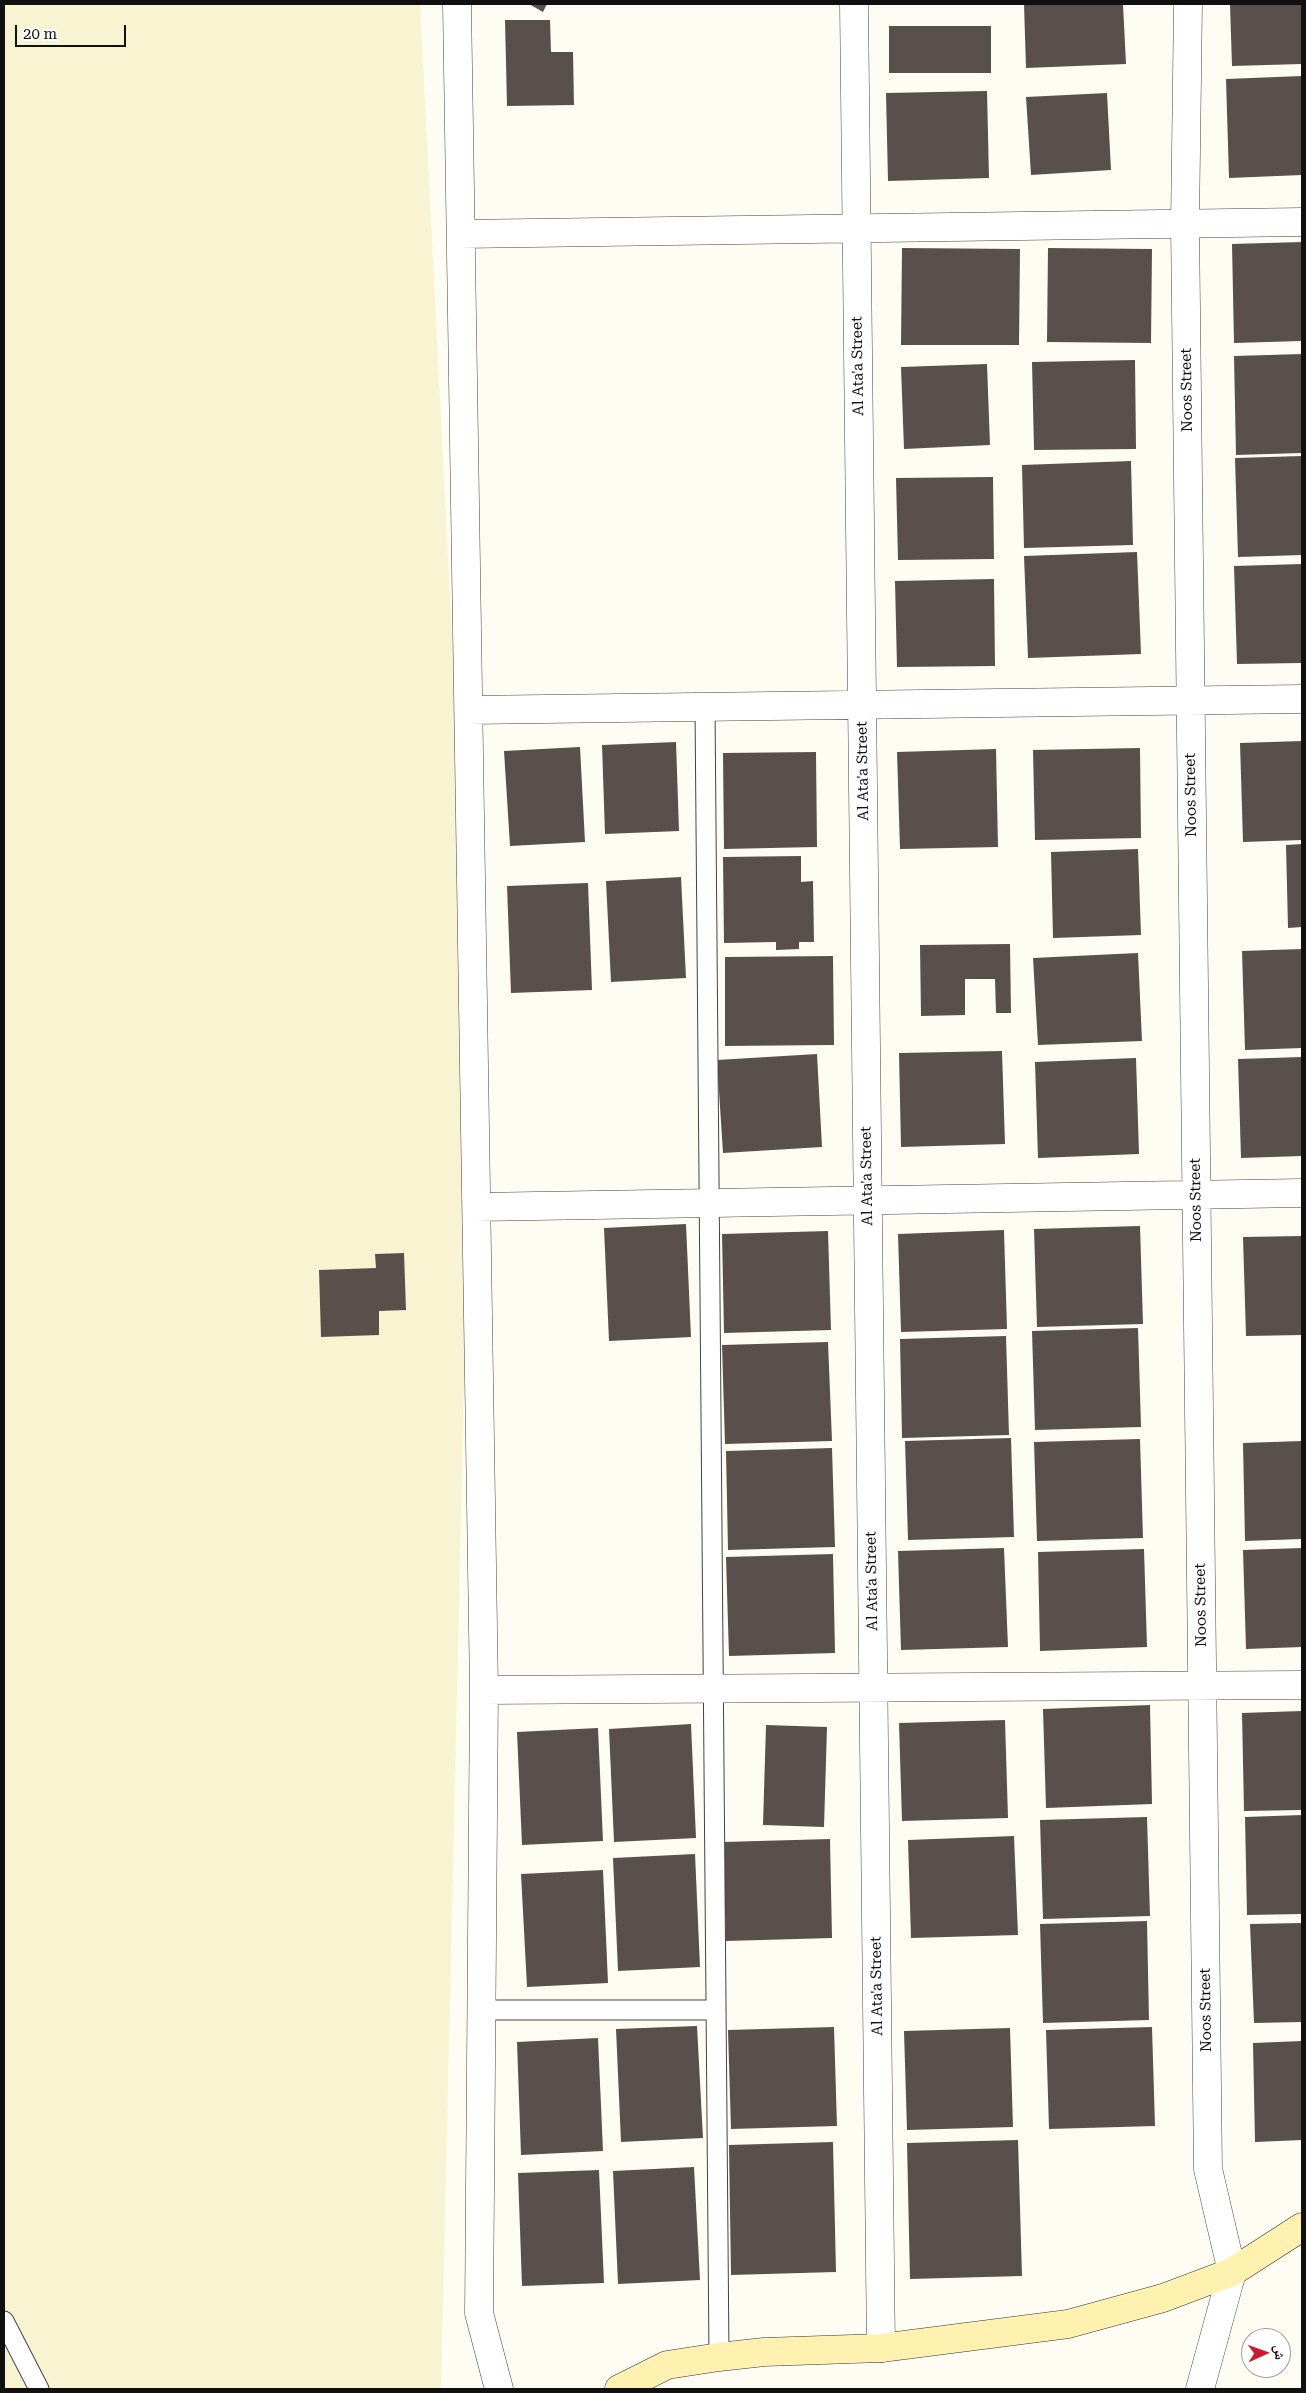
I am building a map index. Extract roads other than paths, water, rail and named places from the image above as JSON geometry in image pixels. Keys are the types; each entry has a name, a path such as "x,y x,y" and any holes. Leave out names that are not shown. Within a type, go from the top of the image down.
{"street":[{"path":"457,4 484,1690 479,2313 499,2389"},
{"name":"Al Ata'a Street","path":"854,4 881,2348"},
{"name":"Noos Street","path":"1188,4 1185,224 1208,2169 1232,2272 1200,2389"},
{"path":"460,234 1302,222"},
{"path":"468,710 1302,699"},
{"path":"477,1207 1302,1193"},
{"path":"484,1690 1302,1685"},
{"path":"619,2389 667,2365 719,2357 764,2352 881,2348 1068,2324 1163,2298 1232,2272 1302,2227"}],"lane":[{"path":"705,707 719,2357"},
{"path":"482,2010 716,2010"},
{"path":"4,2321 39,2389"}]}
